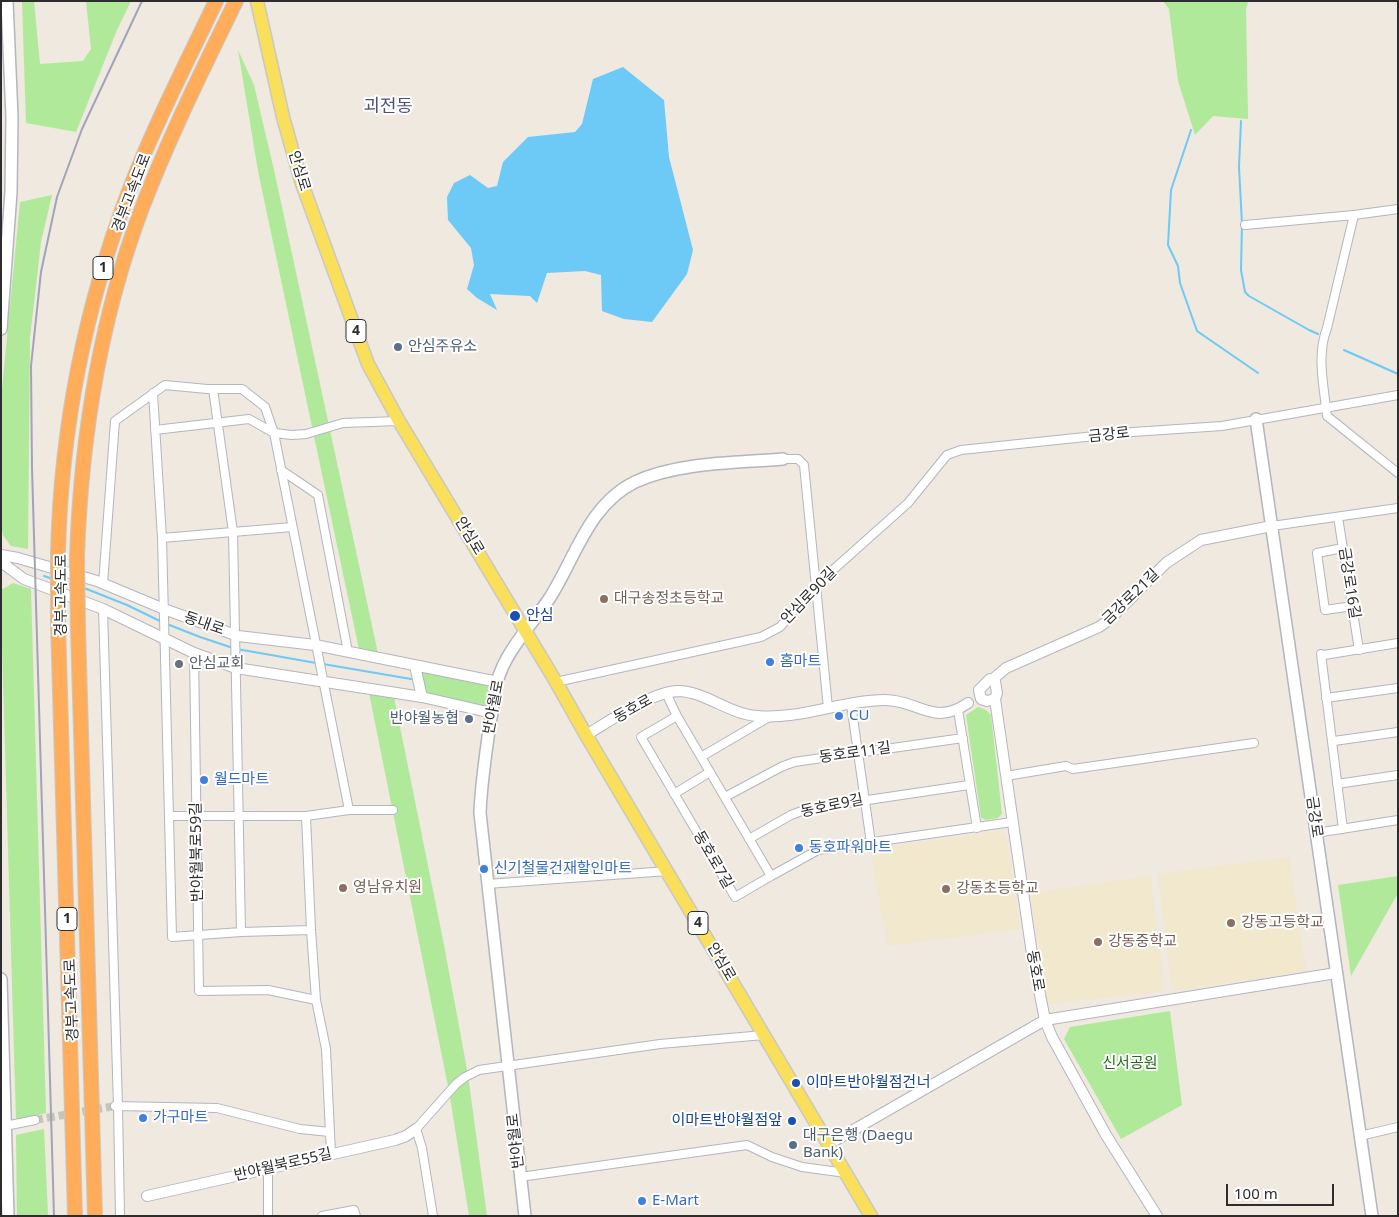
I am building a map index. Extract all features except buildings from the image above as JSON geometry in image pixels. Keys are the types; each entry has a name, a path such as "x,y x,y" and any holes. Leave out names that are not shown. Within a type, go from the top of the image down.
{"highway":[{"name":"경부고속도로","path":"76,1216 58,622 58,553 61,490 67,429 86,330 95,295 132,183 216,1"},
{"name":"경부고속도로","path":"95,1216 78,628 77,557 83,462 90,408 102,348 120,277 142,209 188,100 236,1"}],"main road":[{"path":"1,329 11,173 12,117 7,1"},
{"name":"안심로","path":"257,1 283,117 301,181 368,364 399,421 556,682 871,1216"},
{"name":"금강로","path":"1256,419 1372,1216"},
{"name":"반야월로","path":"525,1216 480,813 481,779 498,682 505,662 525,630 549,599 590,524 612,497 634,483 673,469 783,459"},
{"path":"1,980 8,1216"}],"street":[{"path":"1244,225 1398,209"},
{"path":"1354,215 1327,328 1322,340 1320,356 1327,416 1398,473"},
{"path":"104,584 115,421 165,385 242,389 265,407 274,433 349,810"},
{"path":"213,388 233,532 241,932"},
{"path":"153,394 162,538 163,639 172,937 241,932 311,930"},
{"name":"금강로","path":"961,450 1133,432 1222,426 1398,395"},
{"path":"155,430 250,419 274,433 292,435 306,434 343,423 399,421"},
{"name":"안심로90길","path":"556,682 761,637 780,627 815,586 908,503 947,455 961,450"},
{"path":"783,459 798,459 804,466 828,708"},
{"path":"281,470 318,495 348,652"},
{"path":"1272,526 1398,508"},
{"name":"금강로16길","path":"1338,517 1360,650"},
{"name":"금강로21길","path":"980,694 987,681 993,679 1006,668 1099,627 1109,620 1166,563 1201,540 1272,526"},
{"path":"162,538 292,527"},
{"path":"1343,548 1317,553 1325,610 1352,606"},
{"name":"동내로","path":"1,556 18,558 104,584 164,610 235,635 315,645 498,682"},
{"path":"1,562 24,579 103,609 194,653 236,668 422,697 492,714"},
{"path":"103,609 120,1216"},
{"path":"1343,829 1321,654 1360,650 1398,643"},
{"name":"반야월북로59길","path":"194,653 199,991 268,990 316,1000"},
{"path":"414,666 422,697"},
{"name":"동호로","path":"993,679 996,684 997,693 995,699 1032,954 1045,1020 1052,1037 1106,1135 1157,1216"},
{"path":"1326,698 1398,688"},
{"name":"동호로","path":"586,735 654,696 679,691 695,694 742,713 769,717 888,700 935,714 958,710 968,703 970,697 980,694"},
{"path":"666,693 677,716 771,876"},
{"path":"980,694 987,702 995,699"},
{"path":"851,704 871,843"},
{"path":"958,710 977,828"},
{"name":"동호로7길","path":"677,716 641,737 735,897 818,850 1012,822"},
{"name":"동호로","path":"701,757 769,717"},
{"path":"1334,741 1398,732"},
{"name":"동호로11길","path":"726,797 780,767 794,762 963,738"},
{"path":"1006,776 1066,766 1073,769 1254,743"},
{"path":"674,794 710,772"},
{"path":"1337,784 1398,775"},
{"name":"동호로9길","path":"749,839 791,815 807,809 969,785"},
{"path":"169,816 306,816 349,810 393,810"},
{"path":"306,816 316,1000 326,1049 331,1154"},
{"path":"1316,833 1398,820"},
{"path":"487,884 668,871"},
{"path":"829,1144 1045,1020 1336,973"},
{"path":"433,1216 422,1148 416,1129 449,1091 465,1077 480,1070 660,1044 764,1035"},
{"path":"117,1106 217,1108 300,1129 330,1132"},
{"path":"5,1126 35,1120"},
{"path":"1360,1136 1398,1127"},
{"name":"반야월북로55길","path":"147,1196 395,1140 406,1136 416,1129"},
{"path":"520,1177 747,1145 772,1157 802,1167 846,1173"},
{"path":"268,1168 268,1216"},
{"path":"322,1216 354,1210 356,1216"}],"shaded area":[{"name":"강동초등학교","path":"1000,831 1006,835 1020,929 888,946 870,849"},
{"name":"강동고등학교","path":"1289,857 1306,971 1172,991 1158,874"},
{"name":"강동중학교","path":"1150,876 1165,991 1047,1004 1030,893"}],"green space":[{"path":"22,1 34,1 40,64 83,61 91,49 86,1 131,1 117,30 76,132 26,123"},
{"path":"1163,1 1246,1 1248,3 1246,9 1248,119 1213,116 1195,135 1178,81 1169,9"},
{"path":"238,50 254,85 274,170 379,658 360,654 258,171"},
{"path":"52,195 41,242 30,338 28,549 11,546 3,535 1,525 1,400 20,202"},
{"path":"13,583 31,589 46,1113 16,1120 1,612 1,590"},
{"path":"415,666 498,682 492,713 422,697"},
{"path":"368,688 393,692 468,1075 487,1216 469,1216 449,1091"},
{"path":"978,707 986,710 991,715 1002,814 998,818 985,820 981,817 966,715"},
{"path":"1398,876 1398,893 1351,976 1338,885"},
{"name":"신서공원","path":"1170,1011 1182,1105 1121,1139 1064,1039 1070,1027"},
{"path":"44,1129 48,1215 17,1216 16,1135"}],"water":[{"path":"623,67 664,100 669,157 693,250 687,274 652,322 624,319 602,311 601,275 585,271 547,273 537,303 530,296 490,294 497,310 477,298 467,289 474,265 471,248 448,220 447,197 454,183 470,175 488,188 497,186 503,162 528,137 575,132 582,124 593,79"}],"waterway":[{"path":"1241,121 1239,167 1242,224 1241,270 1245,292 1318,334"},
{"path":"1191,130 1171,190 1168,245 1178,266 1180,283 1197,331 1258,373"},
{"path":"1344,350 1398,374"},
{"path":"44,576 53,579"},
{"path":"63,582 72,585"},
{"path":"84,588 127,605 162,622"},
{"path":"167,624 233,648"},
{"path":"237,649 316,663"},
{"path":"323,664 411,679"}],"tunnel":[{"path":"35,1120 115,1106"}],"railway":[{"path":"54,1216 32,468 31,366 41,272 57,197 82,129 142,1"}],"place":[{"name":"안심주유소","path":"398,347"},
{"name":"대구송정초등학교","path":"604,599"},
{"name":"안심","path":"515,616"},
{"name":"홈마트","path":"770,662"},
{"name":"안심교회","path":"179,664"},
{"name":"CU","path":"839,716"},
{"name":"반야월농협","path":"469,719"},
{"name":"월드마트","path":"204,780"},
{"name":"동호파워마트","path":"799,848"},
{"name":"신기철물건재할인마트","path":"484,869"},
{"name":"영남유치원","path":"343,888"},
{"name":"강동초등학교","path":"946,889"},
{"name":"강동고등학교","path":"1231,923"},
{"name":"강동중학교","path":"1098,942"},
{"name":"이마트반야월점건너","path":"796,1083"},
{"name":"가구마트","path":"143,1118"},
{"name":"이마트반야월점앞","path":"792,1121"},
{"name":"대구은행 (Daegu Bank)","path":"793,1145"},
{"name":"E-Mart","path":"642,1201"}],"district":[{"name":"괴전동","path":"388,107"}]}
